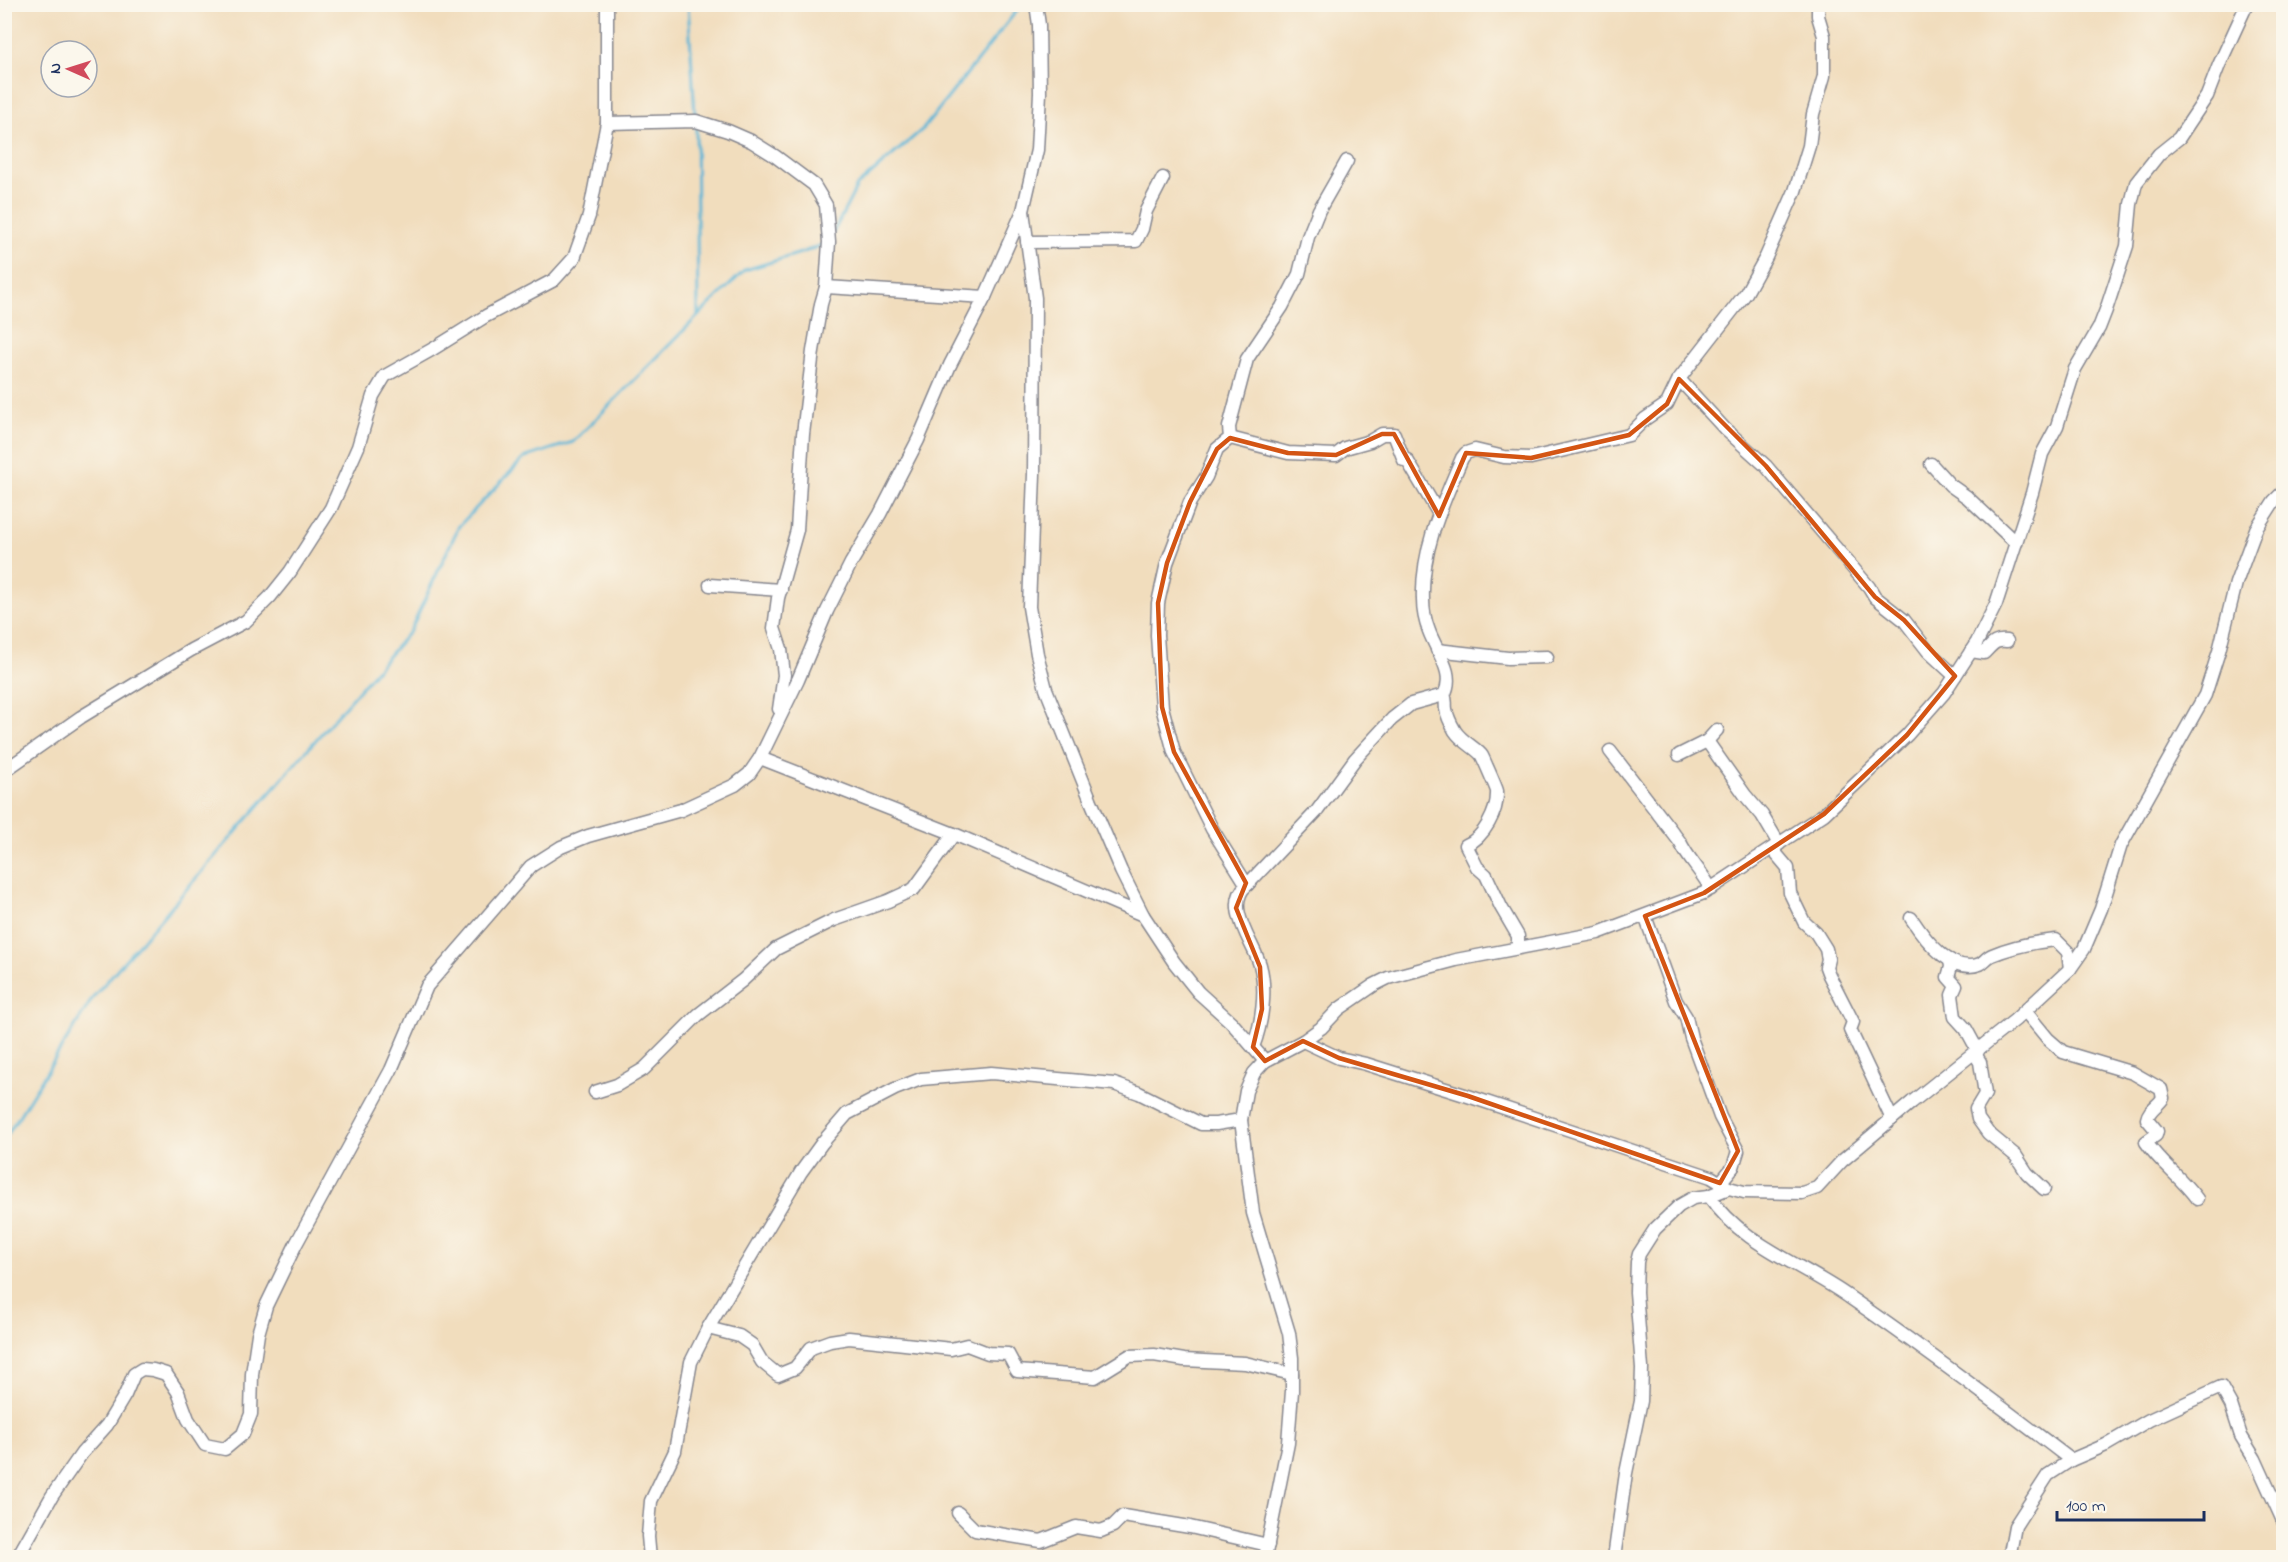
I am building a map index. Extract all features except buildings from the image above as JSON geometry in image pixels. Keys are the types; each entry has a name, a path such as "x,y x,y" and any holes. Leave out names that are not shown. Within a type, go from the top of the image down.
{"street":[{"path":"4,771 62,729 110,699 191,650 246,621 270,597 290,572 331,508 358,447 373,396 385,376 486,315 554,280 574,258 589,216 607,123 607,4"},
{"path":"16,1557 52,1496 81,1453 107,1425 125,1395 134,1374 142,1369 166,1374 178,1392 188,1419 205,1445 225,1449 243,1434 251,1414 252,1374 258,1334 266,1306 296,1244 391,1070 427,986 531,866 561,847 588,836 681,810 735,785 749,774 762,754 798,680 832,601 918,440 950,365 985,297 1023,211 1037,150 1040,93 1039,25 1036,4"},
{"path":"1253,1047 1260,1029 1262,1009 1260,967 1236,908 1239,897 1247,885 1317,811 1355,759 1392,718 1411,704 1444,695 1449,686 1446,666 1424,617 1423,600 1426,560 1439,514 1462,458 1466,453 1474,450 1504,457 1531,458 1629,435 1645,419 1667,404 1679,379 1746,293 1767,257 1795,191 1809,146 1814,114 1824,76 1824,36 1818,16 1818,4"},
{"path":"958,1513 975,1530 1041,1541 1076,1527 1101,1531 1113,1526 1123,1516 1190,1527 1267,1551 1288,1443 1292,1374 1288,1333 1253,1213 1241,1120 1246,1091 1254,1073 1265,1061 1303,1041 1321,1028 1339,1009 1388,978 1456,960 1598,933 1711,889 1824,814 1907,735 1944,693 1971,651 1996,604 2042,454 2057,426 2075,369 2099,328 2106,310 2127,246 2136,183 2159,154 2179,138 2207,96 2247,4"},
{"path":"607,123 696,121 728,130 775,156 814,185 826,205 829,242 826,287 813,351 803,434 797,530 781,590 774,628 781,649 784,675 778,714 767,733 762,754"},
{"path":"1230,438 1229,428 1247,360 1299,274 1308,237 1319,210 1347,161"},
{"path":"1027,242 1136,241 1142,229 1146,211 1162,178"},
{"path":"1023,211 1035,298 1034,474 1029,607 1046,689 1121,871 1143,915 1174,962 1198,992 1231,1022 1265,1061"},
{"path":"826,287 985,297"},
{"path":"1679,379 1725,429 1766,466 1875,597 1904,620 1928,651 1955,676"},
{"path":"1230,438 1288,453 1336,454 1345,448 1370,441 1382,434 1394,434 1404,460 1407,460 1439,514"},
{"path":"1230,438 1217,449 1206,477 1190,502 1167,564 1158,603 1156,635 1162,707 1174,752 1212,829 1247,885"},
{"path":"1931,464 1950,485 1967,497 2016,543"},
{"path":"1303,1041 1339,1058 1366,1064 1468,1096 1711,1177 1724,1186 1744,1192 1802,1193 1816,1188 1842,1161 2025,1011 2070,969 2084,949 2101,909 2121,845 2205,695 2236,583 2256,529 2283,491"},
{"path":"710,585 781,590"},
{"path":"1971,651 1984,653 1992,643 1999,640 2007,641"},
{"path":"1437,650 1508,658 1547,657"},
{"path":"1444,695 1456,733 1468,746 1482,754 1497,790 1494,808 1487,825 1477,841 1467,845 1477,867 1486,875 1518,936 1518,947"},
{"path":"1679,755 1707,741 1717,730"},
{"path":"1707,741 1762,815 1788,868 1790,893 1804,922 1816,933 1826,949 1828,959 1826,967 1853,1022 1850,1030 1892,1119"},
{"path":"1610,751 1680,842 1685,854 1700,869 1711,889"},
{"path":"762,754 1143,915"},
{"path":"595,1092 617,1085 644,1069 698,1015 743,980 776,949 834,920 914,889 954,834"},
{"path":"1614,1557 1626,1473 1641,1401 1642,1368 1636,1292 1639,1254 1654,1229 1678,1206 1693,1198 1709,1196 1724,1186 1738,1151 1720,1117 1690,1038 1686,1017 1676,1001 1645,916"},
{"path":"1911,918 1924,940 1950,960 1964,965 1980,964 1990,956 2039,941 2056,940 2068,952 2070,969"},
{"path":"1950,960 1951,967 1948,977 1956,986 1952,995 1955,1017 1966,1029 1980,1062 1985,1094 1976,1109 1978,1119 1994,1140 2016,1156 2027,1173 2044,1189"},
{"path":"2025,1011 2048,1039 2063,1052 2133,1073 2161,1089 2163,1098 2151,1109 2147,1119 2157,1131 2156,1135 2146,1142 2153,1153 2168,1165 2197,1199"},
{"path":"650,1557 648,1536 651,1501 675,1450 691,1362 708,1328 801,1172 822,1143 848,1114 921,1079 991,1073 1114,1084 1139,1093 1201,1124 1241,1120"},
{"path":"1709,1196 1728,1219 1763,1245 1848,1295 2072,1460"},
{"path":"708,1328 739,1336 752,1345 762,1362 778,1375 795,1368 811,1348 830,1341 849,1338 951,1349 967,1345 988,1353 1008,1354 1017,1371 1062,1375 1095,1377 1129,1356 1154,1355 1184,1360 1245,1363 1292,1374"},
{"path":"2008,1557 2014,1526 2048,1475 2149,1420 2221,1387 2231,1405 2241,1436 2255,1459 2283,1523"}],"highlighted area":[{"path":"1679,379 1766,466 1875,597 1904,620 1955,676 1907,735 1824,814 1704,893 1645,916 1738,1151 1720,1183 1468,1096 1339,1058 1303,1041 1265,1061 1253,1047 1262,1009 1260,967 1236,908 1246,883 1174,752 1162,707 1158,603 1167,563 1190,502 1217,449 1230,438 1288,453 1336,455 1382,434 1394,434 1439,516 1466,453 1531,458 1629,435 1667,404"}],"waterway":[{"path":"688,4 695,116"},
{"path":"833,233 857,186 924,128 1022,4"},
{"path":"4,1140 94,996 410,631 459,526 524,458 573,442 698,316 696,123"},
{"path":"698,316 745,270 824,244"}]}
